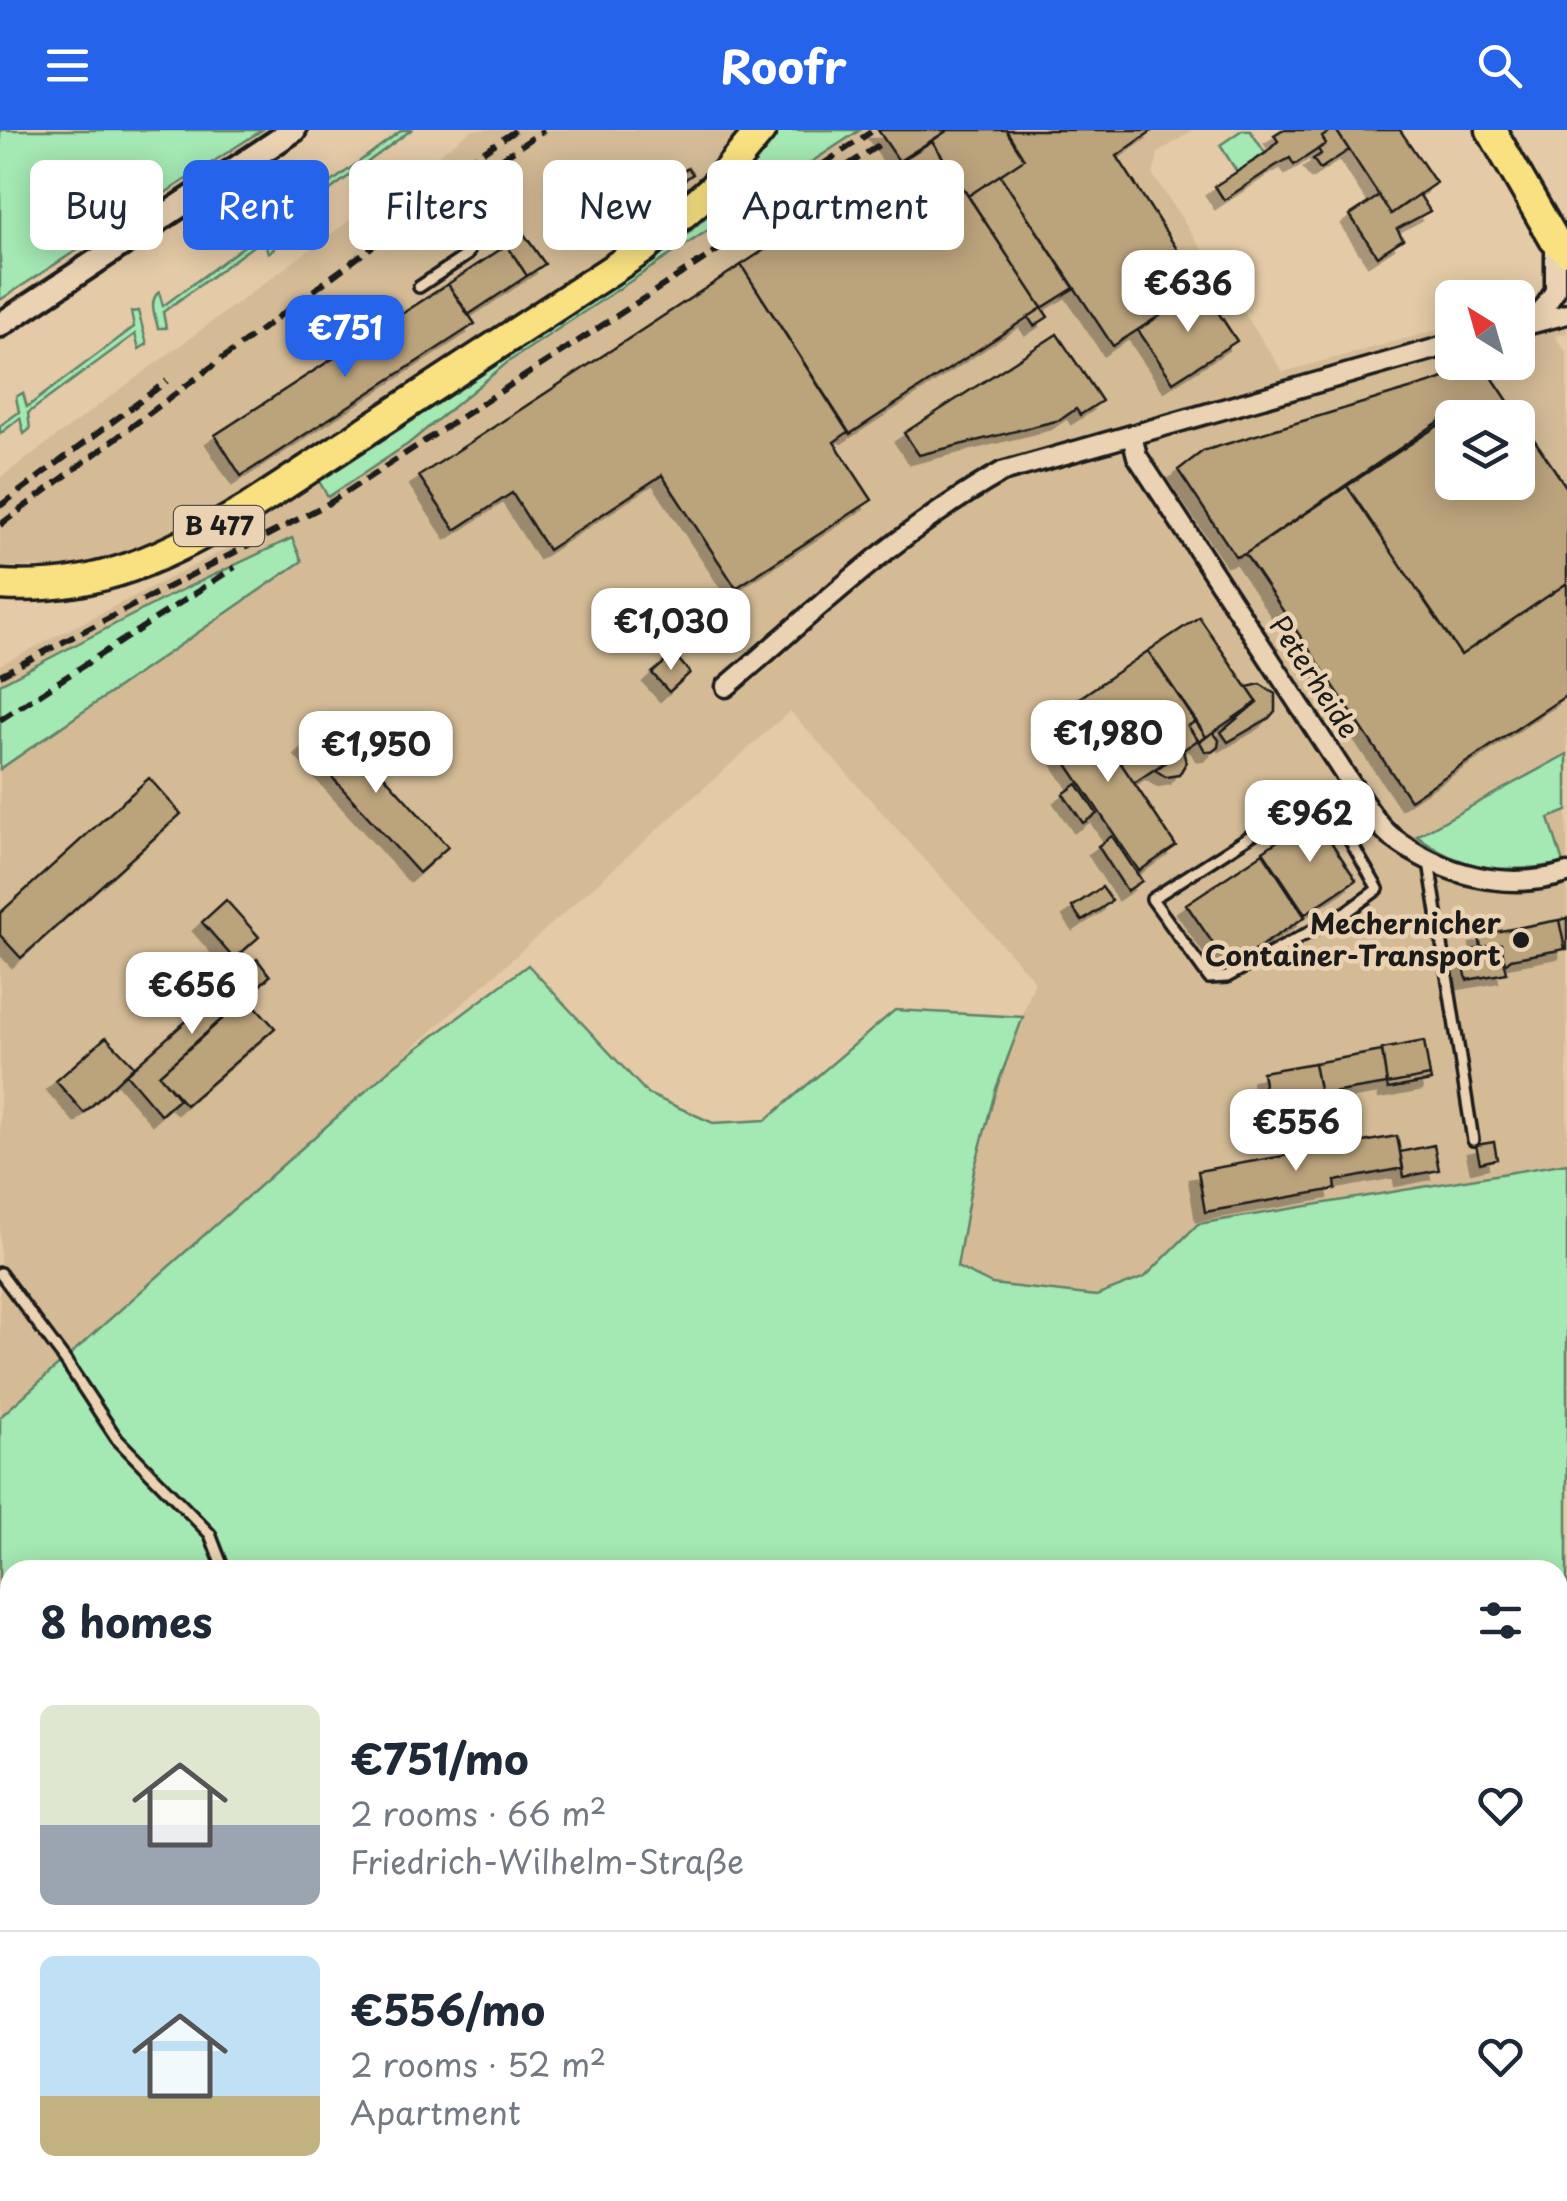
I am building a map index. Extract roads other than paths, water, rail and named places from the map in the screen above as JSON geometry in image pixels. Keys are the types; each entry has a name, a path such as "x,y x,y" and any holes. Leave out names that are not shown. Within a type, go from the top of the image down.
{"main road":[{"name":"B 477","path":"0,585 90,579 140,566 191,543 643,249 713,188 761,130"},
{"path":"1491,130 1558,234"}],"street":[{"path":"0,325 294,130"},
{"path":"1535,314 1555,291 1558,234"},
{"path":"1535,317 1567,295"},
{"path":"1535,321 1567,314"},
{"path":"726,688 886,550 950,500 1002,472 1435,349"},
{"name":"Peterheide","path":"1132,436 1137,456 1362,801 1389,835 1428,859 1466,875 1507,882 1567,873"}],"lane":[{"path":"419,287 468,250"},
{"path":"1311,796 1335,816 1378,889 1348,911 1227,977 1209,978 1152,899 1311,796"},
{"path":"1335,816 1362,801"},
{"path":"1428,859 1473,1140"},
{"path":"0,1273 65,1360 117,1439 210,1534 220,1560"}],"railway":[{"path":"471,160 516,130"},
{"path":"0,525 381,240 544,130"},
{"path":"829,160 871,132"},
{"path":"0,675 331,502 882,143"},
{"path":"0,506 167,381"},
{"path":"0,720 235,567"}],"place":[{"name":"Mechernicher Container-Transport","path":"1521,940"}]}
